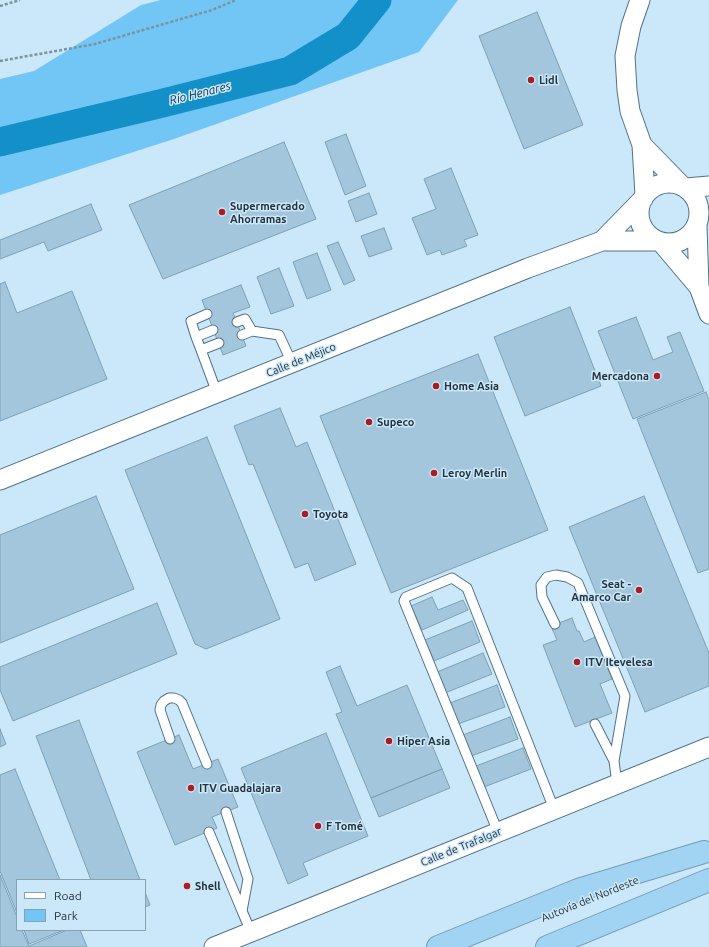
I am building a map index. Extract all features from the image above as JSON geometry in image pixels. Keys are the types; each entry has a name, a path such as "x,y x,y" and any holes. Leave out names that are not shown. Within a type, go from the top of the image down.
{"highway":[{"path":"438,947 578,890 707,851"},
{"name":"Autovía del Nordeste","path":"471,947 707,851"},
{"path":"547,947 709,880"}],"street":[{"path":"640,0 631,26 625,56 630,111 642,145 644,197"},
{"path":"642,145 693,195 698,204 701,221 699,287"},
{"path":"709,186 684,187 677,184 667,183 657,185 644,197 639,208 639,218 643,228 649,236 659,242 699,287 709,314"},
{"name":"Calle de Méjico","path":"602,241 644,197"},
{"path":"659,242 677,243 693,232 701,221"},
{"name":"Calle de Méjico","path":"0,480 528,268 602,241 659,242"},
{"name":"Calle de Trafalgar","path":"214,947 709,747"}],"lane":[{"path":"238,312 241,320 252,331"},
{"path":"207,314 191,321 217,393"},
{"path":"196,337 213,330"},
{"path":"242,335 252,331 279,335 292,363"},
{"path":"201,350 219,343"},
{"path":"555,624 542,597 541,585 547,577 556,575 567,576 578,582 625,696 614,761 617,784"},
{"path":"498,832 404,601 406,598 452,578 467,588 554,809"},
{"path":"170,739 160,710 164,701 169,698 174,698 182,703 207,764"},
{"path":"595,724 614,761"},
{"path":"226,812 248,879 242,911"},
{"path":"209,832 251,932"}],"path":[{"path":"0,6 20,0"},
{"path":"0,61 95,44 212,10 236,0"}],"green space":[{"path":"161,0 458,0 419,52 174,139 0,195 0,79 34,71 141,5"}],"building":[{"name":"Lidl","path":"537,12 583,125 524,149 479,36"},
{"path":"346,134 366,186 345,195 325,142"},
{"name":"Supermercado Ahorramas","path":"284,142 316,219 163,279 129,205"},
{"path":"451,168 478,235 464,240 467,246 442,255 440,250 427,255 412,218 436,209 424,179"},
{"path":"369,193 377,214 356,222 348,201"},
{"path":"91,204 102,230 48,251 44,242 0,259 0,240"},
{"path":"384,228 392,249 369,257 361,236"},
{"path":"338,242 355,280 344,285 327,246"},
{"path":"317,253 331,290 307,299 293,262"},
{"path":"279,268 294,306 271,314 257,277"},
{"path":"5,282 17,313 72,291 107,379 0,421 0,284"},
{"path":"241,285 250,307 233,313 246,346 223,355 202,300"},
{"path":"570,307 601,386 525,416 494,337"},
{"name":"Mercadona","path":"636,317 653,360 673,352 667,337 680,332 704,391 633,419 598,331"},
{"name":"Leroy Merlin","path":"478,354 548,530 391,593 320,416"},
{"path":"706,392 709,400 709,569 698,573 637,419"},
{"name":"Toyota","path":"280,408 296,447 307,442 356,564 315,581 308,563 295,568 253,464 249,465 234,426"},
{"path":"207,437 280,619 206,649 195,644 125,470"},
{"path":"96,496 134,589 0,643 0,535"},
{"name":"Seat - Amarco Car","path":"644,496 709,653 709,686 645,712 569,527"},
{"path":"432,597 438,610 463,600 468,610 422,630 411,606"},
{"path":"157,603 177,654 13,721 0,690 0,667"},
{"name":"ITV Itevelesa","path":"572,618 577,631 579,631 584,642 595,637 612,679 600,684 612,713 575,727 543,645 557,640 551,626"},
{"path":"472,621 480,642 434,661 425,640"},
{"path":"483,653 492,674 445,693 437,672"},
{"name":"Hiper Asia","path":"340,666 357,706 407,685 442,769 371,798 336,714 342,712 326,672"},
{"path":"497,685 505,707 458,724 450,703"},
{"path":"510,717 518,739 471,756 463,735"},
{"path":"79,720 140,879 91,879 36,736"},
{"path":"0,729 6,744 0,747"},
{"path":"326,733 368,836 303,863 308,875 288,884 241,768"},
{"name":"ITV Guadalajara","path":"179,735 193,769 218,759 238,807 212,817 217,828 175,845 137,752"},
{"path":"523,748 531,769 484,787 476,766"},
{"path":"15,769 60,879 16,879 16,911 0,871 0,775"},
{"path":"442,769 450,788 379,817 371,798"},
{"path":"0,875 16,915 16,931 22,931 29,946 65,931 80,931 87,947 0,947"},
{"path":"146,895 150,905 146,907"},
{"path":"24,931 62,931 29,944"}],"waterway":[{"name":"Río Henares","path":"0,142 290,71 348,36 377,0"}],"place":[{"name":"Lidl","path":"531,80"},
{"name":"Supermercado Ahorramas","path":"222,212"},
{"name":"Mercadona","path":"657,376"},
{"name":"Home Asia","path":"436,386"},
{"name":"Supeco","path":"369,422"},
{"name":"Leroy Merlin","path":"434,473"},
{"name":"Toyota","path":"305,514"},
{"name":"Seat - Amarco Car","path":"639,590"},
{"name":"ITV Itevelesa","path":"577,662"},
{"name":"Hiper Asia","path":"389,741"},
{"name":"ITV Guadalajara","path":"191,788"},
{"name":"F Tomé","path":"318,826"},
{"name":"Shell","path":"187,886"}]}
